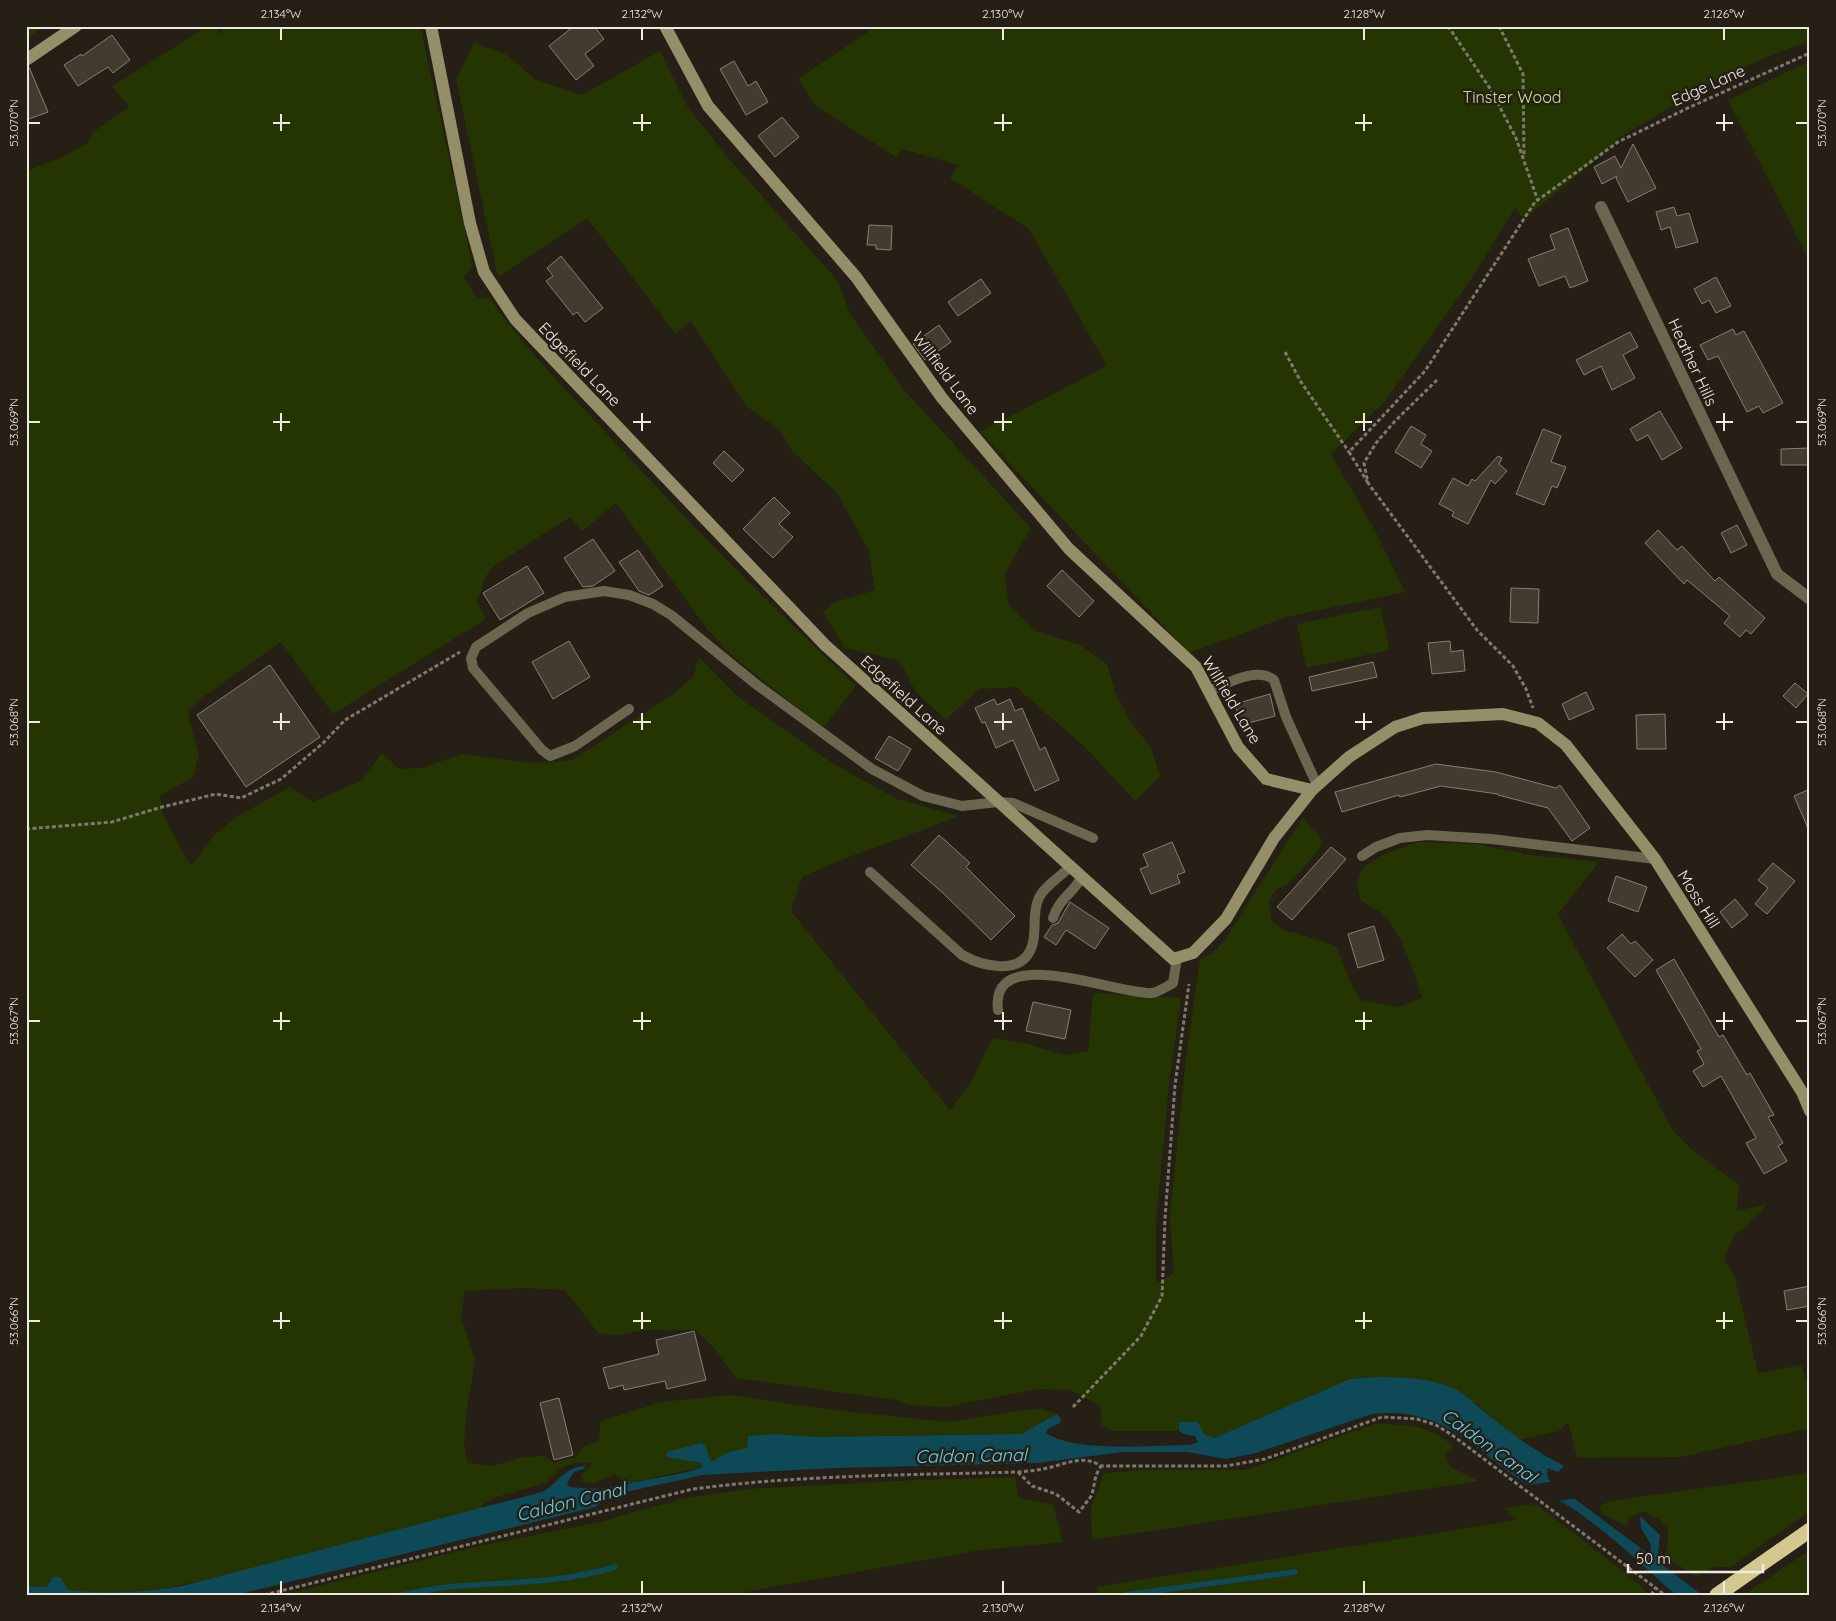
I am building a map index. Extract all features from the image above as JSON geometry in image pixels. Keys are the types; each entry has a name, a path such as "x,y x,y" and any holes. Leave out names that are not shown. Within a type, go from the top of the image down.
{"highway":[{"path":"1717,1595 1810,1530"}],"street":[{"path":"26,60 76,26"},
{"name":"Edgefield Lane","path":"431,26 470,223 484,272 515,319 825,645 1172,959 1177,958"},
{"name":"Willfield Lane","path":"665,26 708,106 856,277 942,398 1069,549 1196,666 1238,747 1266,779 1314,787"},
{"name":"Heather Hills","path":"1602,207 1777,574 1810,599"},
{"path":"1177,958 1193,954 1226,919 1274,838 1314,787 1349,757 1395,727 1423,718 1503,714 1538,722"},
{"name":"Moss Hill","path":"1538,722 1566,745 1655,859 1806,1090 1810,1110"}],"lane":[{"path":"629,709 575,746 550,756 542,750 473,668 471,658 476,647 528,613 565,597 604,591 629,595 653,604 671,615 757,684 872,769 923,796 962,806 998,802 1013,803 1093,838"},
{"path":"1209,690 1257,674 1269,676 1274,680 1286,717 1314,787"},
{"path":"1362,856 1376,847 1400,838 1427,835 1492,839 1655,859"},
{"path":"870,872 962,955 976,963 998,967 1019,961 1028,954 1032,946 1038,898 1070,867"},
{"path":"1052,918 1059,902 1076,888 1082,877"},
{"path":"998,1010 997,992 1004,982 1015,976 1054,976 1153,993 1172,982 1177,958"}],"path":[{"path":"1349,452 1425,371 1538,200 1516,138 1491,90 1448,26"},
{"path":"1499,26 1523,74 1524,162"},
{"name":"Edge Lane","path":"1538,200 1618,142 1690,106 1810,54"},
{"path":"1285,352 1301,382 1368,483 1477,630 1513,666 1526,689 1538,722"},
{"path":"1368,483 1364,463 1376,443 1437,380"},
{"path":"26,829 112,822 216,794 241,798 281,779 345,720 453,655 476,647"},
{"path":"1073,1407 1141,1336 1162,1296 1165,1219 1175,1085 1189,982"},
{"path":"264,1595 693,1489 735,1484 850,1476 1018,1472 1044,1469 1075,1460 1092,1460 1101,1466 1226,1466 1265,1459 1382,1417 1417,1419 1436,1425 1452,1435 1665,1595"},
{"path":"1018,1472 1032,1486 1056,1494 1079,1512 1092,1495 1096,1475 1101,1466"},
{"path":"1651,1595 1656,1587"}],"green space":[{"path":"26,26 45,26 26,39"},
{"path":"208,26 214,26 220,34 228,26 420,26 473,266 463,277 478,299 489,297 547,369 670,501 762,595 856,686 823,728 730,654 708,630 616,503 582,531 570,517 494,566 486,576 477,601 486,619 333,714 281,642 199,700 188,714 199,755 193,777 160,796 164,817 191,866 214,835 238,816 290,787 313,802 362,780 382,753 399,769 422,768 462,754 532,763 572,760 673,694 693,677 699,657 737,696 832,763 897,799 958,816 840,860 802,877 791,911 950,1110 971,1082 992,1038 1027,1044 1065,1055 1088,1051 1093,993 1181,998 1169,1085 1156,1221 1156,1284 1174,1273 1170,1216 1185,1066 1200,959 1212,954 1224,941 1303,817 1322,840 1320,848 1292,881 1275,891 1269,901 1272,921 1284,931 1293,932 1336,946 1351,984 1361,1000 1398,1007 1422,998 1406,953 1395,930 1381,913 1361,901 1357,885 1362,868 1382,855 1418,842 1476,844 1531,855 1599,862 1558,914 1673,1131 1690,1148 1739,1185 1737,1211 1767,1204 1745,1228 1734,1235 1724,1260 1734,1274 1758,1373 1801,1365 1810,1392 1810,1428 1681,1457 1577,1458 1568,1422 1559,1431 1520,1440 1493,1419 1478,1404 1399,1377 1350,1379 1214,1438 1179,1422 1179,1431 1113,1431 1102,1426 1101,1406 1070,1390 1038,1389 945,1407 908,1405 896,1400 736,1378 714,1348 696,1330 644,1330 617,1335 598,1333 565,1290 525,1288 465,1291 461,1316 475,1360 466,1414 464,1445 468,1463 492,1466 523,1457 545,1456 554,1463 576,1457 582,1447 599,1441 601,1421 661,1402 731,1395 825,1409 947,1422 1040,1408 1057,1414 1021,1434 816,1437 776,1434 747,1441 747,1448 728,1452 711,1462 709,1455 696,1462 702,1463 702,1467 625,1484 615,1474 593,1484 583,1482 581,1475 593,1464 576,1462 560,1469 546,1483 496,1497 482,1505 479,1523 152,1591 98,1593 67,1590 60,1577 47,1587 26,1586 26,171 65,156 88,143 92,133 129,107 112,86"},
{"name":"Tinster Wood","path":"877,26 1810,26 1810,42 1785,50 1736,72 1686,98 1617,139 1618,142 1524,219 1515,208 1474,275 1385,401 1331,454 1378,536 1405,592 1287,617 1189,653 980,432 1107,366 1029,229 950,178 958,165 903,149 896,157 817,107 798,79"},
{"path":"474,43 506,54 536,80 582,95 660,51 687,106 729,159 838,281 850,314 904,390 1031,528 1004,575 1009,605 1036,631 1080,645 1107,664 1115,691 1132,725 1150,745 1160,776 1135,801 1087,749 1016,687 979,689 946,720 916,692 900,661 845,648 823,612 833,603 875,590 868,549 836,492 792,451 780,430 746,406 691,321 676,334 587,218 498,277 456,79"},
{"path":"1810,61 1810,262 1728,100"},
{"path":"1380,607 1390,650 1306,668 1297,624"},
{"path":"1374,1424 1407,1425 1434,1433 1453,1446 1446,1455 1450,1467 1479,1481 1092,1540 1091,1508 1104,1473 1143,1470 1246,1470"},
{"path":"1810,1473 1810,1511 1731,1567 1715,1567 1696,1576 1665,1557 1668,1533 1667,1528 1658,1519 1642,1511 1629,1518 1626,1526 1601,1513 1600,1506 1610,1501"},
{"path":"1015,1477 1019,1498 1053,1504 1063,1542 974,1551 729,1595 282,1595 475,1547 600,1522 681,1499 747,1489"},
{"path":"1536,1504 1629,1576 1650,1595 1098,1595 1097,1587 1517,1520 1505,1508"},
{"path":"1810,1550 1810,1595 1743,1595"}],"water":[{"name":"Caldon Canal","path":"1377,1377 1428,1381 1457,1390 1521,1440 1564,1466 1558,1472 1547,1468 1548,1479 1650,1555 1651,1545 1641,1528 1640,1516 1660,1535 1657,1561 1702,1595 1676,1595 1582,1515 1567,1505 1528,1486 1454,1432 1418,1416 1396,1413 1372,1414 1256,1453 1226,1459 1187,1452 1123,1452 1037,1463 835,1468 703,1475 607,1496 596,1507 236,1595 26,1595 26,1586 47,1587 53,1577 60,1577 68,1590 83,1591 142,1591 186,1585 542,1492 566,1472 578,1467 585,1466 584,1469 574,1472 567,1483 569,1487 599,1489 688,1472 702,1467 702,1463 667,1457 667,1452 701,1443 705,1445 711,1462 728,1452 747,1448 748,1436 776,1434 816,1437 1021,1434 1057,1414 1061,1419 1060,1423 1048,1429 1046,1433 1059,1439 1076,1443 1095,1446 1190,1445 1198,1442 1195,1436 1183,1434 1179,1431 1179,1422 1198,1422 1204,1434 1214,1438 1350,1379"}],"pier":[{"path":"1555,1481 1577,1498 1552,1502 1524,1486"}],"building":[{"path":"574,26 594,26 604,39 585,54 594,66 576,80 549,46"},
{"path":"112,35 130,60 113,73 108,67 78,86 64,65 81,54 82,56"},
{"path":"734,61 748,86 756,81 768,102 746,115 720,69"},
{"path":"29,67 48,112 26,120 26,68"},
{"path":"782,117 799,137 775,157 758,136"},
{"path":"1633,144 1656,188 1628,202 1616,178 1617,176 1602,184 1594,167 1615,156 1621,168"},
{"path":"1674,207 1677,216 1689,213 1698,242 1676,248 1670,227 1661,230 1656,212"},
{"path":"869,225 892,226 891,250 876,249 876,245 867,245"},
{"path":"1568,228 1588,281 1570,288 1565,276 1539,286 1528,259 1555,249 1550,235"},
{"path":"561,256 603,308 585,322 577,312 573,315 546,281 553,276 547,268"},
{"path":"1716,277 1731,306 1716,313 1709,300 1702,304 1694,289"},
{"path":"981,279 991,293 958,316 948,302"},
{"path":"939,325 951,342 925,360 913,344"},
{"path":"1733,329 1736,335 1744,331 1783,403 1763,413 1759,406 1747,412 1718,356 1708,360 1700,345"},
{"path":"1630,332 1638,347 1623,355 1635,378 1612,390 1601,366 1584,375 1576,360"},
{"path":"1660,411 1682,448 1662,460 1648,435 1637,441 1630,429"},
{"path":"1411,426 1426,435 1421,444 1432,451 1421,468 1395,452"},
{"path":"1543,429 1561,436 1551,462 1566,467 1557,488 1552,486 1544,505 1516,494"},
{"path":"1810,448 1810,465 1781,465 1781,449"},
{"path":"724,451 744,470 732,482 713,463"},
{"path":"1498,456 1502,458 1499,464 1507,471 1495,484 1491,480 1468,524 1452,516 1454,512 1439,504 1453,478 1468,486 1472,479 1475,481"},
{"path":"774,497 790,513 779,524 793,537 773,558 743,529"},
{"path":"1737,525 1747,545 1731,553 1721,533"},
{"path":"1658,530 1677,550 1682,546 1715,581 1719,577 1765,618 1751,634 1746,630 1740,637 1724,623 1730,616 1687,580 1684,584 1645,543"},
{"path":"593,539 615,571 593,586 583,587 564,558"},
{"path":"638,550 663,586 649,595 639,591 619,562"},
{"path":"527,566 544,593 500,620 483,593"},
{"path":"1062,570 1094,601 1079,617 1047,586"},
{"path":"1511,588 1539,589 1538,623 1510,622"},
{"path":"569,641 590,677 553,699 532,662"},
{"path":"1450,641 1451,652 1463,650 1465,671 1432,674 1428,643"},
{"path":"1373,662 1377,677 1312,691 1309,677"},
{"path":"270,665 320,737 246,787 197,715"},
{"path":"1795,683 1808,694 1796,708 1783,696"},
{"path":"1586,692 1594,709 1569,720 1562,704"},
{"path":"1270,694 1275,716 1241,725 1235,704"},
{"path":"994,699 997,705 1010,699 1015,711 1022,708 1040,750 1045,747 1059,780 1035,791 1013,740 996,748 985,722 982,723 975,708"},
{"path":"1665,714 1666,749 1637,749 1636,715"},
{"path":"889,736 911,749 898,771 875,758"},
{"path":"1436,764 1496,772 1556,788 1560,785 1590,828 1572,841 1548,808 1498,794 1441,786 1400,797 1399,795 1342,812 1335,792"},
{"path":"1810,789 1810,833 1794,796"},
{"path":"939,835 970,863 966,867 1015,916 991,940 911,865"},
{"path":"1172,842 1185,872 1177,875 1180,883 1151,894 1140,869 1148,866 1143,854"},
{"path":"1331,847 1346,859 1292,920 1277,907"},
{"path":"1773,863 1795,881 1767,914 1755,904 1768,888 1758,880"},
{"path":"1616,876 1647,887 1638,912 1608,901"},
{"path":"1735,899 1748,915 1732,928 1720,912"},
{"path":"1070,902 1109,928 1095,949 1066,930 1056,945 1044,937 1052,925 1058,923"},
{"path":"1374,926 1384,960 1358,968 1348,934"},
{"path":"1622,934 1631,944 1635,941 1653,960 1635,977 1607,948"},
{"path":"1674,959 1719,1037 1723,1035 1747,1075 1750,1073 1774,1115 1768,1117 1783,1143 1778,1146 1787,1161 1764,1174 1746,1143 1756,1138 1721,1076 1703,1087 1693,1071 1704,1064 1697,1051 1701,1049 1656,970"},
{"path":"1033,1002 1071,1010 1065,1039 1026,1031"},
{"path":"1810,1286 1810,1306 1787,1310 1784,1291"},
{"path":"694,1331 706,1380 667,1389 665,1381 624,1390 623,1385 609,1389 603,1368 659,1354 656,1340"},
{"path":"559,1398 573,1455 554,1460 540,1403"}],"waterway":[{"path":"400,1595 436,1588 556,1579 615,1567"},
{"path":"1125,1595 1295,1572"}]}
